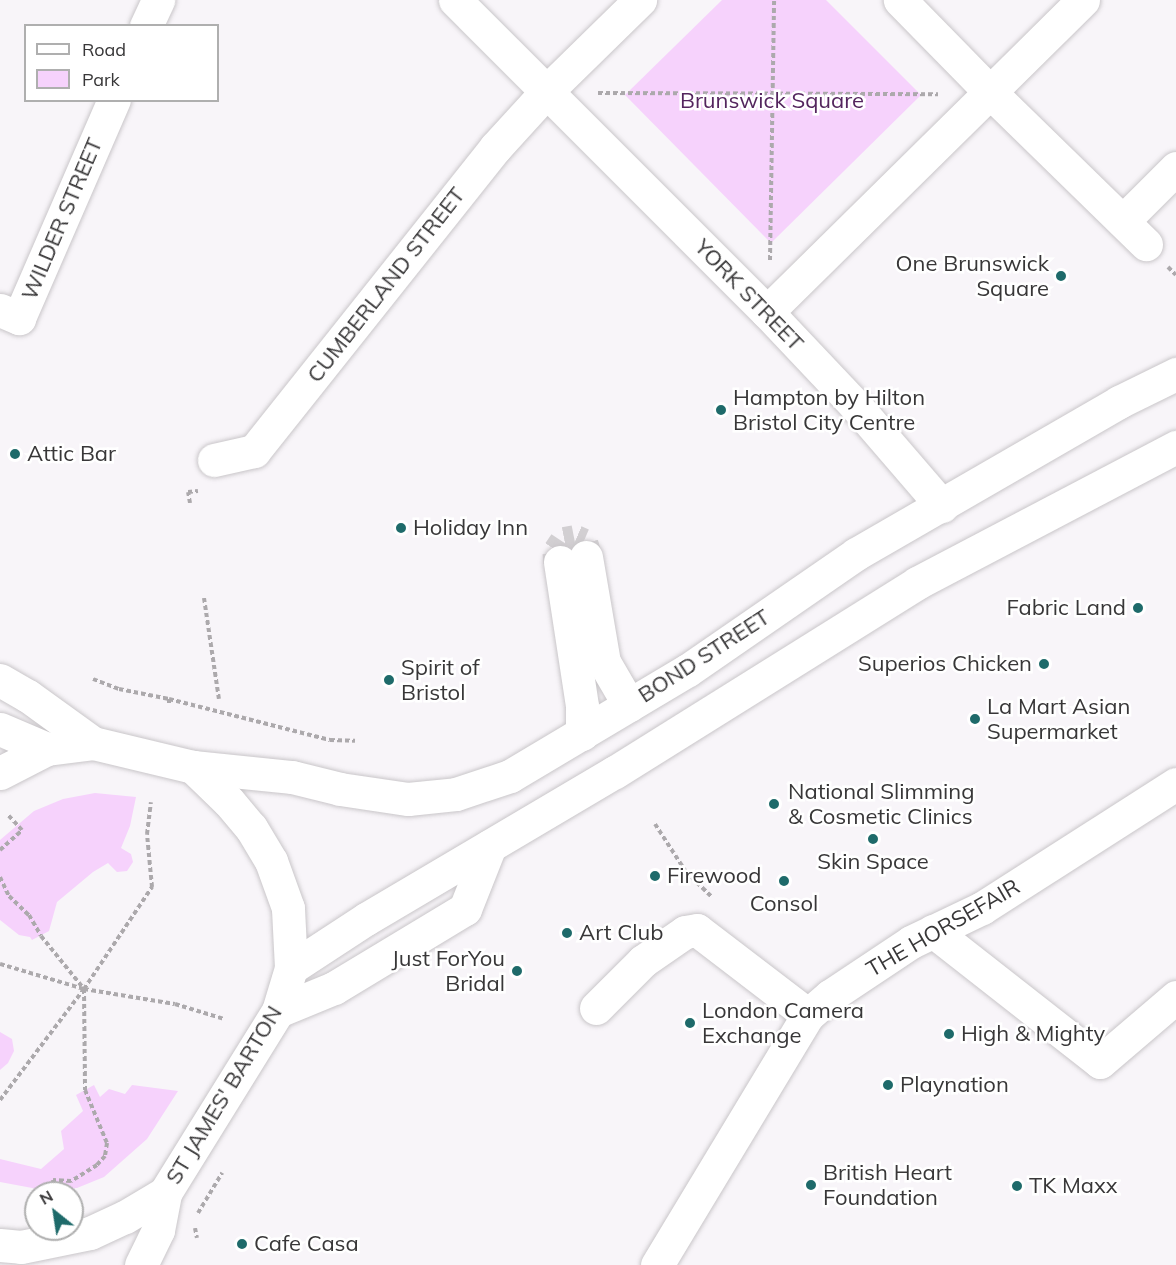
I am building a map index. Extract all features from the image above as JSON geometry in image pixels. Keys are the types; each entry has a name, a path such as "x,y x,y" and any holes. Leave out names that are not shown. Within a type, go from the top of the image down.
{"main road":[{"path":"148,24 158,0"},
{"name":"YORK STREET","path":"456,0 767,312 872,423 942,506"},
{"path":"548,90 640,0"},
{"path":"900,0 990,92 1135,233 1176,168"},
{"path":"767,312 1083,0"},
{"name":"CUMBERLAND STREET","path":"214,460 254,451 495,148 548,90"},
{"name":"WILDER STREET","path":"0,310 19,318 113,102"},
{"name":"BOND STREET","path":"193,767 292,777 340,789 408,799 456,794 510,776 688,670 856,554 1119,402 1176,374"},
{"path":"291,968 366,920 615,772 917,583 1176,447"},
{"path":"582,735 573,559 604,662 629,705"},
{"path":"0,680 28,696 93,743"},
{"path":"0,729 47,748"},
{"path":"0,773 47,748 93,743 193,767"},
{"name":"ST JAMES' BARTON","path":"0,1245 21,1247 90,1233 125,1217 165,1193 278,1011 291,968 288,909 271,861 251,828 228,801 193,767"},
{"name":"THE HORSEFAIR","path":"659,1264 808,1015 830,996 911,942 982,908 1176,784"},
{"path":"278,1011 334,988 465,909 490,846"},
{"path":"596,1008 643,962 685,932 697,930 808,1015"},
{"path":"933,931 1100,1062 1176,997"},
{"path":"141,1265 158,1230 165,1193"}],"path":[{"path":"767,312 771,243 774,0"},
{"path":"548,90 625,95 772,93 921,95 990,92"},
{"path":"204,598 219,699"},
{"path":"93,679 119,689 169,699 330,740 355,741"},
{"path":"169,699 169,705"},
{"path":"0,1100 84,989 152,887 147,834 152,802"},
{"path":"0,850 22,830 7,814"},
{"path":"0,877 9,896 29,915 41,936 84,989 85,1090 107,1143 105,1156 85,1174 71,1181 53,1181"},
{"path":"0,964 84,989 175,1004 225,1019"}],"green space":[{"name":"Brunswick Square","path":"722,0 826,0 921,95 771,243 625,95"},
{"path":"95,793 136,797 130,826 121,848 131,854 133,862 127,871 117,872 108,863 93,872 57,902 49,931 32,940 30,937 19,935 0,920 0,840 34,811 63,799"},
{"path":"0,1032 12,1039 14,1051 8,1063 0,1070"},
{"path":"94,1085 100,1097 109,1089 125,1094 132,1085 178,1091 147,1139 104,1177 84,1185 84,1181 24,1181 24,1186 0,1182 0,1159 41,1169 64,1149 61,1131 83,1111 76,1095"}],"tunnel":[{"path":"560,562 559,552 565,543 575,541 582,544 586,557"}],"place":[{"name":"One Brunswick Square","path":"1061,276"},
{"name":"Hampton by Hilton Bristol City Centre","path":"721,410"},
{"name":"Attic Bar","path":"15,454"},
{"name":"Holiday Inn","path":"401,528"},
{"name":"Fabric Land","path":"1138,608"},
{"name":"Superios Chicken","path":"1044,664"},
{"name":"Spirit of Bristol","path":"389,680"},
{"name":"La Mart Asian Supermarket","path":"975,719"},
{"name":"National Slimming & Cosmetic Clinics","path":"774,804"},
{"name":"Skin Space","path":"873,839"},
{"name":"Firewood","path":"655,876"},
{"name":"Consol","path":"784,881"},
{"name":"Art Club","path":"567,933"},
{"name":"Just ForYou Bridal","path":"517,971"},
{"name":"London Camera Exchange","path":"690,1023"},
{"name":"High & Mighty","path":"949,1034"},
{"name":"Playnation","path":"888,1085"},
{"name":"British Heart Foundation","path":"811,1185"},
{"name":"TK Maxx","path":"1017,1186"},
{"name":"Cafe Casa","path":"242,1244"}]}
